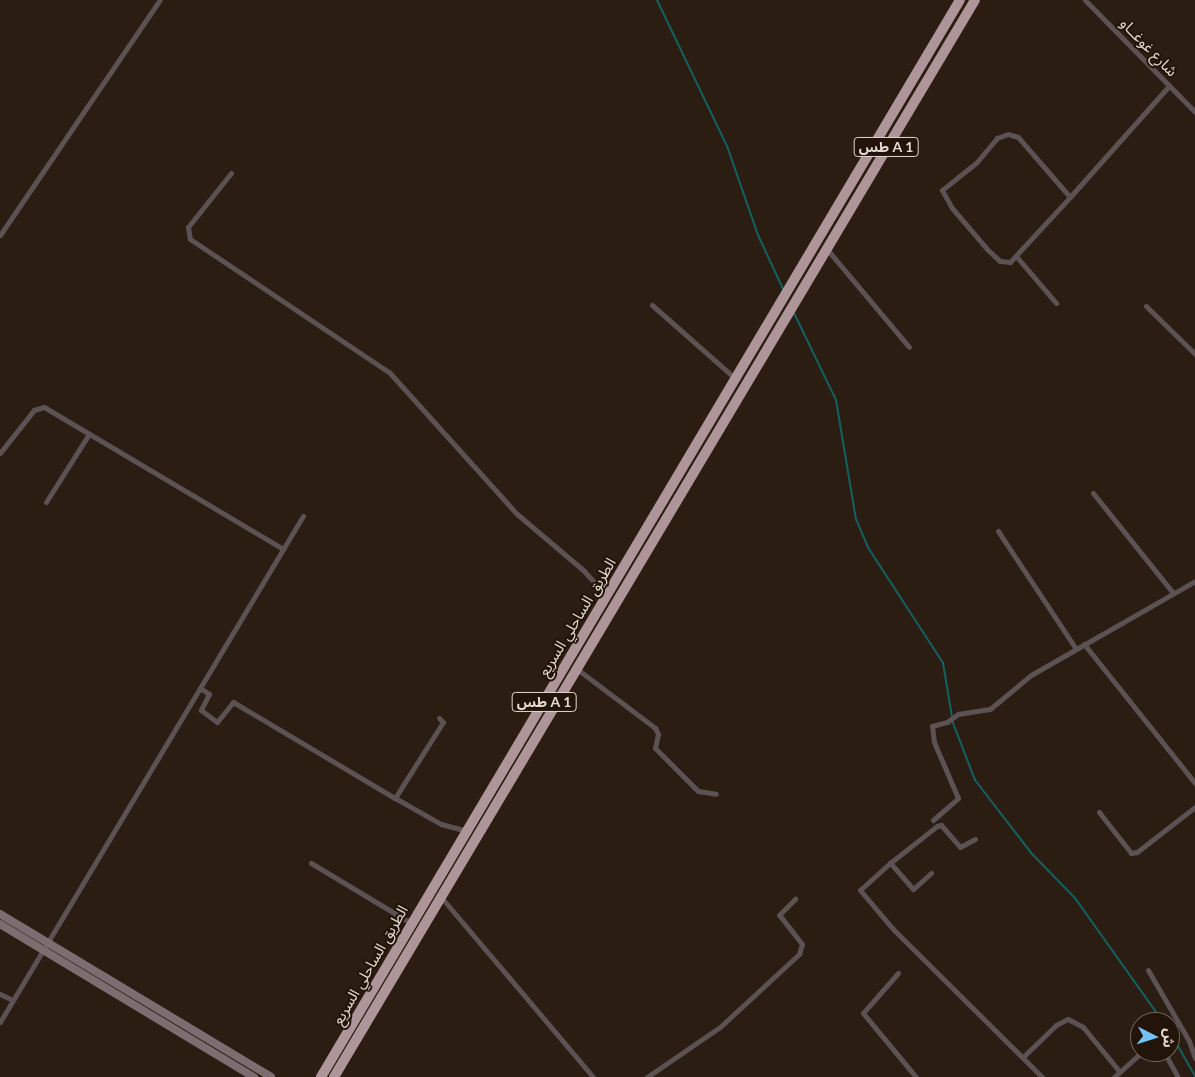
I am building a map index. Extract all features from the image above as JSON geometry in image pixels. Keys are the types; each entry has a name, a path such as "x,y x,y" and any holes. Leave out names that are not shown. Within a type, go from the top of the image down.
{"highway":[{"name":"طس A 1","path":"794,292 960,0"},
{"name":"طس A 1","path":"794,292 826,248 975,0"},
{"path":"772,329 794,292"},
{"name":"الطريق الساحلي السريع","path":"321,1077 410,923 467,831 736,380 772,329"},
{"name":"الطريق الساحلي السريع","path":"334,1077 576,669 772,329"}],"street":[{"path":"0,235 160,0"},
{"name":"شارع غوغــاو","path":"1085,0 1195,112"},
{"path":"1070,198 1018,137 1008,134 998,138 977,162 945,186 944,196 988,250 1005,263 1016,256 1070,198 1169,86"},
{"path":"231,173 188,227 190,239 389,372 512,509 583,570 606,596"},
{"path":"826,248 909,347"},
{"path":"1016,256 1056,303"},
{"path":"652,304 736,380"},
{"path":"1146,306 1195,354"},
{"path":"0,453 37,408 46,408 283,549"},
{"path":"46,502 89,434"},
{"path":"1093,493 1173,593"},
{"path":"0,1022 50,944 303,516"},
{"path":"998,531 1076,649"},
{"path":"933,820 958,798 934,742 932,726 947,722 958,714 990,709 1031,675 1195,581"},
{"path":"1084,644 1195,783"},
{"path":"576,669 655,728 658,734 656,748 698,791 716,794"},
{"path":"200,688 209,694 201,710 217,722 233,702 441,824 467,831"},
{"path":"396,798 443,722 438,718"},
{"path":"1099,812 1131,852 1138,852 1195,806"},
{"path":"976,839 960,847 941,826 937,826 890,863 860,890 862,895 936,974 1042,1077"},
{"path":"890,863 913,890 930,873"},
{"path":"311,864 410,923"},
{"path":"441,898 594,1077"},
{"path":"647,1077 720,1027 799,954 802,944 779,915 795,899"},
{"path":"0,914 104,976 228,1056 254,1077"},
{"path":"0,924 100,985 228,1056 271,1077"},
{"path":"1148,970 1189,1041 1195,1058"},
{"path":"898,973 863,1014 916,1077"},
{"path":"100,985 104,976"},
{"path":"0,994 13,1000"},
{"path":"1023,1057 1056,1025 1068,1019 1083,1027 1120,1072"},
{"path":"1114,1077 1131,1062"},
{"path":"1170,1062 1178,1077"}],"waterway":[{"path":"657,0 727,146 758,235 784,291"},
{"path":"794,313 836,400 856,519 869,549 943,663 953,723 975,780 1032,854 1075,898 1156,1012"},
{"path":"1180,1050 1195,1076"}]}
